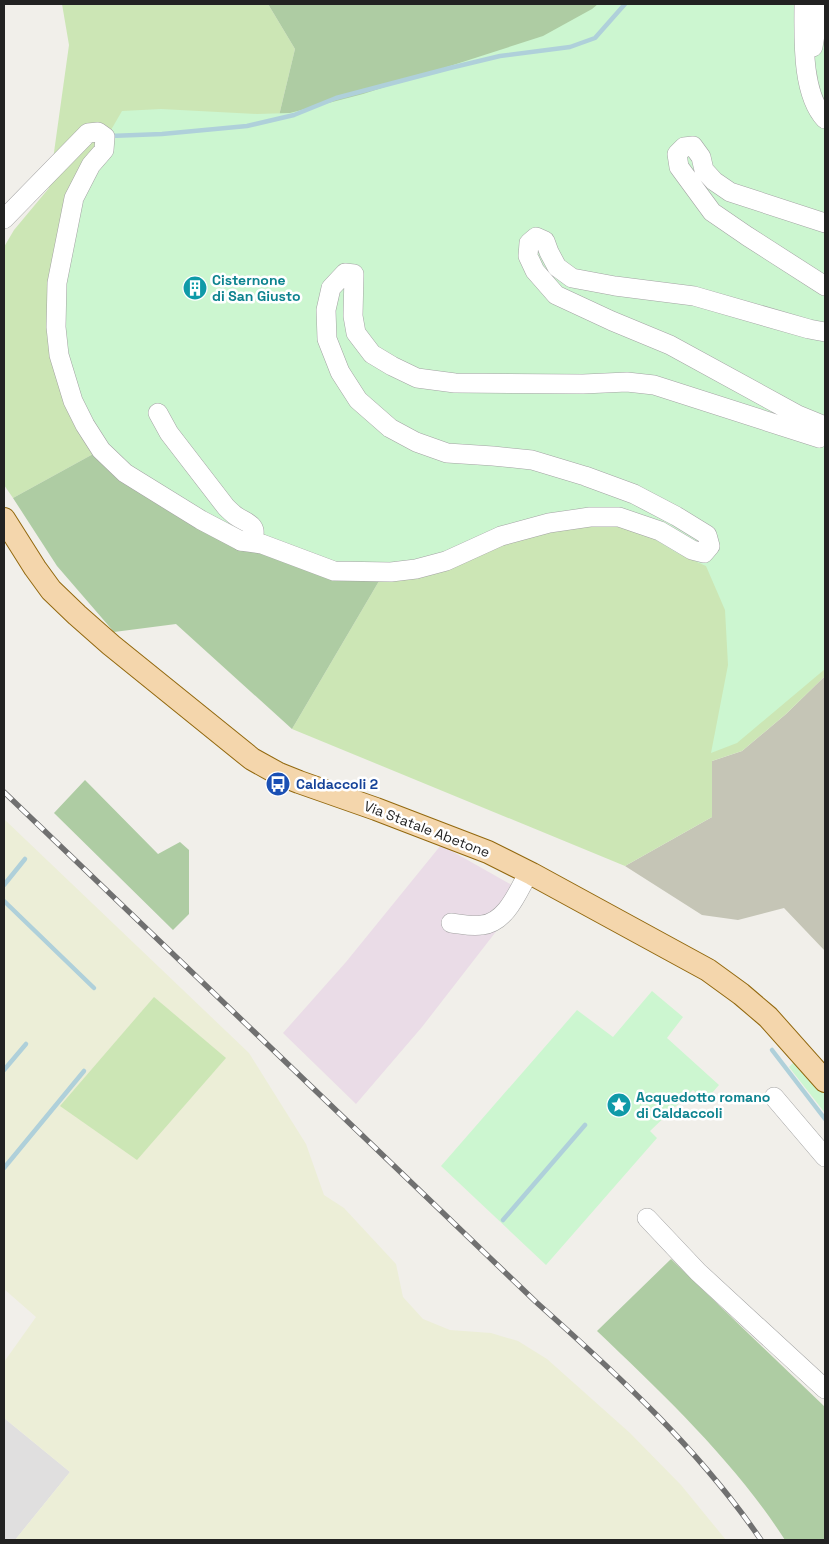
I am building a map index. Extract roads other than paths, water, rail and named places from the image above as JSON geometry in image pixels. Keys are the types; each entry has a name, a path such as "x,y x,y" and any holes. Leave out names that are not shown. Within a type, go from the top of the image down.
{"main road":[{"name":"Via Statale Abetone","path":"4,519 34,568 52,590 77,615 111,645 252,759 279,774 299,782 451,836 529,872 721,978 768,1017 825,1081"}],"lane":[{"path":"804,4 804,47 808,81 825,118"},
{"path":"808,81 820,4"},
{"path":"4,219 88,134 98,132 105,137 104,150 91,165 74,198 57,284 56,327 58,355 73,401 85,425 101,450 125,473 201,520 241,541 262,544 334,571 391,572 416,569 446,561 501,536 549,523 590,516 619,517 660,531 692,550 704,553 710,546 707,536 676,516 634,494 532,460 447,453 416,442 390,428 358,400 340,372 327,339 326,310 331,288 345,272 354,274 353,316 356,333 372,354 417,378 455,383 583,384 627,382 654,385 818,438 823,432 820,424 798,415 670,345 612,321 556,294 535,271 528,256 529,243 536,237 545,241 548,252 557,267 572,278 615,286 694,296 825,332"},
{"path":"825,222 730,192 714,181 704,170 701,157 693,146 684,146 677,154 680,167 712,212 825,286"},
{"path":"158,413 169,433 226,507 236,516 254,527 255,534 253,539 241,541"},
{"path":"451,923 480,926 491,923 510,906 529,872"},
{"path":"774,1097 825,1157"},
{"path":"648,1218 698,1272 825,1389"}],"waterway":[{"path":"110,136 162,134 247,126 294,115 336,98 450,68 500,56 570,47 595,38 625,4"},
{"path":"4,885 25,859"},
{"path":"4,901 94,988"},
{"path":"4,1070 26,1044"},
{"path":"772,1050 825,1119"},
{"path":"4,1168 84,1071"},
{"path":"503,1220 585,1125"}],"railway":[{"path":"4,792 536,1302 627,1385 711,1475 761,1540"}],"place":[{"name":"Cisternone di San Giusto","path":"195,288"},
{"name":"Caldaccoli 2","path":"278,784"},
{"name":"Acquedotto romano di Caldaccoli","path":"619,1105"}]}
